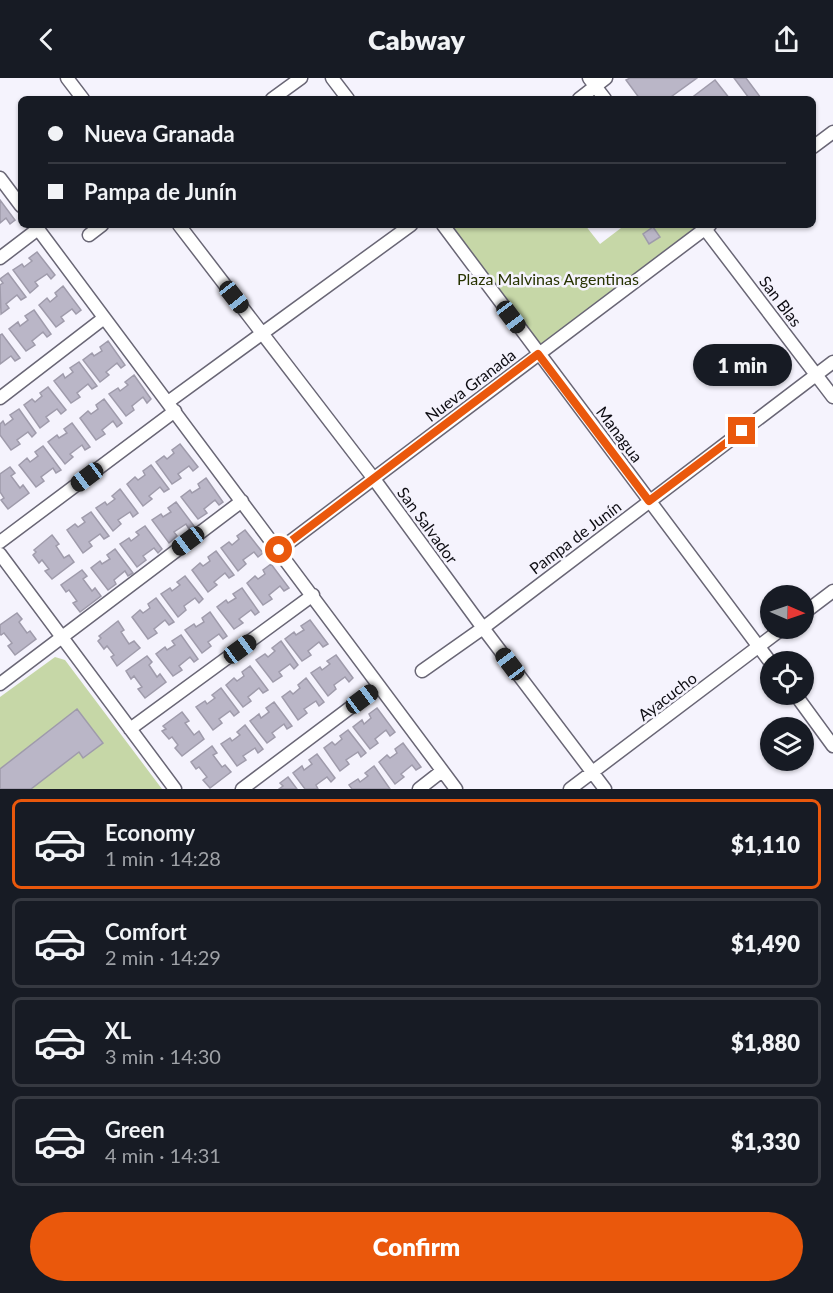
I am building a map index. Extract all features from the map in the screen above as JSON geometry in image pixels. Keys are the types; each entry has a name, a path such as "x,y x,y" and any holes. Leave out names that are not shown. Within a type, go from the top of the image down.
{"street":[{"path":"68,78 81,96"},
{"path":"276,96 300,78"},
{"path":"332,78 346,96"},
{"path":"581,96 592,82 606,78"},
{"path":"592,82 603,96"},
{"path":"816,145 833,132"},
{"path":"0,178 18,202"},
{"path":"0,258 35,228"},
{"path":"37,228 456,789"},
{"path":"89,235 98,228"},
{"name":"San Salvador","path":"180,228 374,479 605,789"},
{"path":"0,542 262,333 407,228"},
{"name":"Managua","path":"445,228 763,651"},
{"name":"Nueva Granada","path":"279,550 703,228"},
{"name":"San Blas","path":"707,228 833,397"},
{"path":"0,398 104,318"},
{"name":"Pampa de Junín","path":"422,671 483,628 833,362"},
{"path":"0,684 242,501"},
{"path":"0,554 176,789"},
{"path":"814,605 833,591"},
{"path":"130,729 313,595"},
{"name":"Ayacucho","path":"570,789 768,639"},
{"path":"243,789 379,686"},
{"path":"803,705 833,746"},
{"path":"419,789 442,771"}],"green space":[{"name":"Plaza Malvinas Argentinas","path":"445,228 587,228 600,244 621,228 698,228 538,353"},
{"path":"55,657 65,660 162,789 0,789 0,697"}],"building":[{"path":"630,78 697,78 672,96 638,96 626,80"},
{"path":"734,78 746,78 760,96 748,96"},
{"path":"715,80 728,96 694,96"},
{"path":"0,200 15,220 10,224 6,218 0,223"},
{"path":"654,228 660,237 649,244 643,234"},
{"path":"37,252 55,275 51,279 47,274 35,282 38,286 30,293 13,270 22,264 24,267 32,261 29,258"},
{"path":"8,273 26,297 21,300 17,295 6,304 9,308 1,314 0,285 3,283 0,279"},
{"path":"63,286 81,310 76,314 72,309 61,317 64,321 56,327 39,305 47,298 50,302"},
{"path":"34,310 51,334 47,337 43,332 32,341 35,345 26,351 9,329 18,322 20,326 28,320 25,316"},
{"path":"2,334 20,358 15,361 11,356 0,364 0,335"},
{"path":"108,341 125,365 121,368 117,363 106,372 109,375 100,382 83,360 92,353 94,356 102,351 100,347"},
{"path":"79,362 97,386 92,389 88,384 77,393 80,397 71,403 54,381 63,374 65,378 73,372 70,368"},
{"path":"134,375 151,399 147,403 143,397 132,406 134,410 126,416 109,394 118,388 120,391 128,385 125,382"},
{"path":"48,387 66,410 61,414 57,409 46,417 49,421 40,428 24,405 32,399 35,402 42,396 40,393"},
{"path":"104,399 122,423 117,427 113,421 102,430 105,434 96,440 80,418 88,411 91,414 98,409 96,405"},
{"path":"19,409 36,433 32,437 28,432 17,440 20,444 11,450 0,435 0,424 3,421 5,425 13,419 10,415"},
{"path":"72,423 90,447 85,450 82,445 70,454 73,457 65,464 48,442 57,435 59,438 67,433 64,429"},
{"path":"180,444 198,467 193,471 189,466 178,474 181,478 172,484 156,462 164,456 167,459 174,453 172,450"},
{"path":"43,446 61,470 56,473 53,468 41,477 44,481 36,487 19,465 27,458 30,462 38,456 35,452"},
{"path":"151,465 169,489 164,492 160,487 149,496 152,499 143,506 127,484 135,477 138,480 145,475 143,471"},
{"path":"10,467 15,473 11,476 20,488 23,485 29,493 8,509 1,500 4,498 0,492 0,474"},
{"path":"206,478 223,502 219,505 215,500 204,509 207,513 198,519 181,497 190,490 192,493 200,488 198,484"},
{"path":"120,489 138,513 133,517 130,512 118,520 121,524 113,531 96,508 105,502 107,505 115,499 112,496"},
{"path":"176,502 194,526 189,529 186,524 174,532 177,536 169,543 152,520 161,514 163,517 171,512 168,508"},
{"path":"91,512 109,536 104,539 100,534 89,542 92,546 83,553 67,530 75,524 78,527 85,522 82,518"},
{"path":"145,526 162,549 158,553 154,548 143,556 146,560 137,567 120,544 129,538 131,541 139,535 136,532"},
{"path":"245,530 263,553 258,557 254,552 243,560 246,564 238,571 221,548 229,542 232,545 239,539 237,536"},
{"path":"52,535 59,544 56,546 64,558 69,555 74,562 52,579 45,571 49,569 42,560 39,563 33,555 36,552 34,550"},
{"path":"115,549 133,573 128,576 125,571 114,580 116,584 108,590 91,568 100,561 102,564 110,559 107,555"},
{"path":"216,551 234,575 229,578 225,573 214,582 217,585 208,592 192,570 200,563 203,566 210,561 208,557"},
{"path":"271,564 289,588 284,591 280,586 269,595 272,599 263,605 247,583 255,576 258,579 265,574 263,570"},
{"path":"82,570 87,576 83,579 92,591 95,588 101,596 80,612 73,603 77,601 69,590 66,592 61,585"},
{"path":"185,576 203,599 199,603 195,598 184,606 186,610 178,617 161,594 170,588 172,591 180,585 177,582"},
{"path":"242,588 259,612 255,615 251,610 239,619 243,623 234,629 217,607 226,600 228,603 236,598 233,594"},
{"path":"156,598 174,622 169,625 165,620 154,629 157,633 148,639 132,617 140,610 143,613 150,608 148,604"},
{"path":"210,612 227,636 223,639 219,634 208,642 211,646 202,653 185,630 194,624 196,627 204,622 202,618"},
{"path":"17,613 22,619 19,622 27,633 30,631 36,639 15,655 8,646 12,643 4,633 0,634 0,625"},
{"path":"310,620 328,644 323,647 319,642 308,651 311,655 302,661 285,639 294,632 296,635 304,630 301,626"},
{"path":"118,621 124,630 121,632 129,644 134,641 140,648 117,666 111,657 114,655 107,646 104,649 98,641 101,638 99,636"},
{"path":"181,635 198,659 194,662 190,657 179,666 182,670 173,676 156,654 165,647 167,650 175,645 172,641"},
{"path":"281,641 298,665 294,669 290,664 279,672 282,676 273,682 256,660 265,654 268,657 275,651 272,648"},
{"path":"336,655 353,678 349,682 345,677 334,685 336,689 328,696 311,673 320,667 322,670 330,664 327,661"},
{"path":"147,656 152,662 149,665 157,677 160,674 166,682 145,698 138,689 142,687 134,676 131,679 126,671"},
{"path":"250,666 268,690 263,693 259,688 248,697 251,701 243,707 226,685 234,678 237,681 244,676 242,672"},
{"path":"306,678 324,702 319,706 316,701 304,709 307,713 298,720 282,697 290,691 293,694"},
{"path":"221,688 239,712 234,716 230,711 219,719 222,723 213,730 196,707 205,701 207,704 215,698 212,695"},
{"path":"274,702 292,726 287,729 284,724 272,733 275,737 267,743 250,721 259,714 261,718 269,712 266,708"},
{"path":"377,708 395,732 390,736 386,730 375,739 378,743 370,749 353,727 362,720 364,724 371,718 369,714"},
{"path":"77,709 103,743 83,758 79,752 31,789 0,789 0,769"},
{"path":"182,712 189,721 185,723 194,735 199,731 204,739 182,756 175,748 178,745 172,737 169,739 162,731 166,729 163,726"},
{"path":"245,725 263,749 258,753 255,748 243,756 246,760 237,766 221,744 230,738 232,741 240,735 237,732"},
{"path":"348,730 366,753 361,757 358,752 346,760 349,764 340,771 324,748 332,742 335,745 342,739 340,736"},
{"path":"403,743 421,767 416,770 412,765 401,774 404,777 395,784 379,762 387,755 390,758 397,753 395,749"},
{"path":"212,746 217,753 213,755 222,767 225,765 231,772 210,788 203,780 207,777 199,767 196,769 191,762"},
{"path":"317,754 335,778 331,782 327,777 316,785 318,789 305,789 293,773 302,766 304,770 312,764 309,760"},
{"path":"374,766 390,789 352,789 349,785 358,779 360,782 368,776 365,773"},
{"path":"288,777 297,789 279,789 283,786 280,783"}],"route":[{"path":"279,550 538,354 649,501 742,431"}]}
